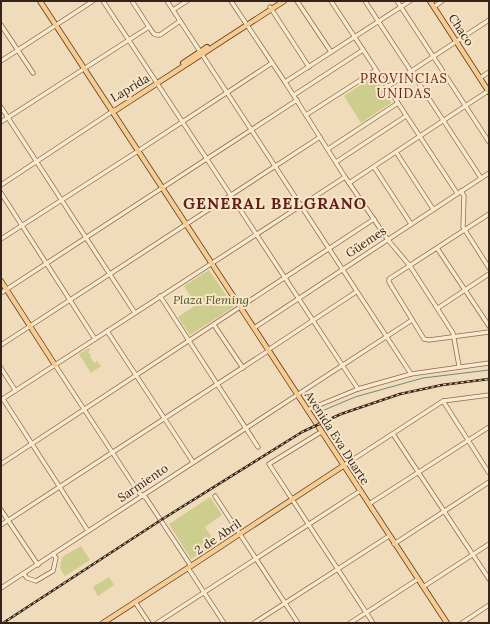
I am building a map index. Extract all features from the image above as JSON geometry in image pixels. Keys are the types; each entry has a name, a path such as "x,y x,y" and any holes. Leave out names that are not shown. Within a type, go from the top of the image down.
{"main road":[{"name":"Avenida Eva Duarte","path":"40,1 446,623"},
{"name":"Laprida","path":"112,111 115,107 202,53 279,1"},
{"name":"Laprida","path":"270,8 284,1"},
{"name":"Chaco","path":"430,1 488,91"},
{"path":"1,281 55,365"},
{"name":"2 de Abril","path":"103,623 343,466"}],"street":[{"path":"1,61 93,1"},
{"path":"103,1 358,389"},
{"path":"132,1 148,26 157,36 180,22"},
{"path":"167,1 410,374"},
{"path":"173,10 187,1"},
{"path":"231,1 294,95 349,183 388,240 410,266 438,308 453,333 458,366"},
{"path":"297,1 331,52"},
{"path":"331,1 419,136 459,192 464,196 463,224 465,230 489,268"},
{"path":"365,1 481,178"},
{"path":"397,1 489,142"},
{"path":"285,82 410,1"},
{"path":"434,7 442,1"},
{"path":"270,8 309,67"},
{"path":"387,87 489,20"},
{"path":"1,25 33,73"},
{"path":"1,122 148,26"},
{"path":"294,95 363,50"},
{"path":"1,239 138,151 272,62"},
{"path":"306,115 376,70"},
{"path":"480,78 489,72"},
{"path":"349,183 488,91"},
{"path":"1,293 297,100"},
{"path":"328,149 398,103"},
{"path":"1,107 135,313"},
{"path":"1,185 112,111"},
{"path":"336,162 406,116"},
{"path":"1,345 320,137"},
{"path":"396,152 434,209"},
{"path":"374,167 411,224"},
{"name":"Güemes","path":"254,328 489,173"},
{"path":"88,531 2,400 15,390 345,177"},
{"path":"1,193 95,339"},
{"path":"489,214 390,279 389,284 424,339 429,340 489,332"},
{"path":"1,464 329,250 374,219"},
{"path":"437,248 489,326"},
{"path":"438,308 489,274"},
{"path":"1,525 356,292"},
{"path":"160,296 216,385 258,447"},
{"name":"Sarmiento","path":"1,588 412,320"},
{"path":"214,324 242,368"},
{"path":"107,331 193,462"},
{"path":"307,410 358,389 410,374 458,366 489,363"},
{"path":"55,365 139,493 146,498 224,623"},
{"path":"1,368 15,390"},
{"path":"343,466 443,401 489,395"},
{"path":"443,401 489,473"},
{"path":"369,504 489,427"},
{"path":"321,432 268,464 373,623"},
{"path":"393,434 489,579"},
{"path":"394,544 489,482"},
{"path":"157,623 256,560 360,490"},
{"path":"215,496 298,623"},
{"path":"1,510 38,565"},
{"path":"254,623 389,536"},
{"path":"423,587 489,544"},
{"path":"24,574 27,578 36,581 53,571 56,558 53,554"},
{"path":"350,623 418,579"},
{"path":"135,602 149,623"},
{"path":"462,623 489,605"}],"green space":[{"path":"374,76 391,103 361,123 344,96"},
{"name":"Plaza Fleming","path":"209,270 234,307 190,335 178,317 196,305 184,286"},
{"path":"89,348 90,350 88,352 94,363 97,361 101,366 91,373 79,354"},
{"path":"210,497 222,515 205,527 216,544 191,559 169,524"},
{"path":"81,546 90,560 65,576 60,568 62,557"},
{"path":"109,577 114,585 98,596 93,587"}],"waterway":[{"path":"322,411 355,397 423,378 489,370"}],"railway":[{"path":"3,623 161,520 302,432 341,414 400,394 442,385 489,379"}],"district":[{"name":"PROVINCIAS UNIDAS","path":"404,86"},
{"name":"GENERAL BELGRANO","path":"275,203"}]}
